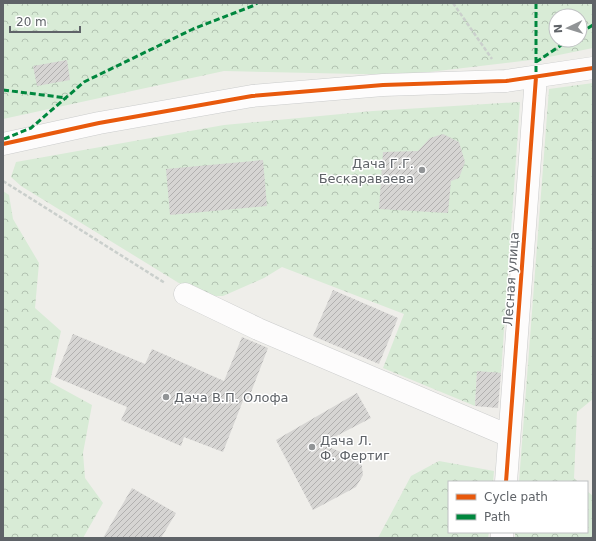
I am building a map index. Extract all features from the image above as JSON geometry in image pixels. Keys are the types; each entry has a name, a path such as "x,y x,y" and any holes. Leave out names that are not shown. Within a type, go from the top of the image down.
{"street":[{"path":"3,144 99,123 252,96 383,85 506,81 593,68"},
{"name":"Лесная улица","path":"506,481 536,77"},
{"path":"177,290 258,328 509,436"}],"path":[{"path":"453,3 506,81"},
{"path":"3,180 177,290"}],"green space":[{"path":"3,3 593,3 593,48 539,59 404,75 224,71 3,119"},
{"path":"593,83 593,399 577,412 574,478 577,481 519,481 549,89"},
{"path":"520,102 501,373 477,372 475,406 383,368 404,314 282,267 264,278 223,296 200,296 21,186 11,177 16,162 224,125 373,111"},
{"path":"3,191 9,195 13,219 39,263 35,308 61,331 50,382 92,405 83,453 85,478 103,503 83,538 3,538"},
{"path":"439,461 494,471 493,481 448,481 448,533 489,533 488,538 378,538 411,476"},
{"path":"588,492 593,496 593,538 515,538 515,533 588,533"}],"building":[{"path":"67,60 70,80 37,86 33,66"},
{"name":"Дача Г.Г. Бескараваева","path":"443,134 459,142 465,162 459,178 451,181 448,213 379,209 383,152 418,151 430,138"},
{"path":"263,160 267,206 170,215 166,169"},
{"path":"333,290 398,318 379,364 313,336"},
{"path":"73,334 145,364 152,349 224,381 242,337 268,348 248,400 244,398 223,452 184,437 181,446 121,420 127,407 55,377"},
{"path":"477,371 501,373 498,408 475,406"},
{"name":"Дача Л. Ф. Фертиг","path":"357,393 371,418 321,444 361,460 363,475 356,487 313,510 276,440"},
{"path":"132,488 176,513 161,538 103,538"}],"marked path":[{"path":"4,139 31,128 84,82 193,29 257,3"},
{"path":"536,3 536,77"},
{"path":"588,28 593,25"},
{"path":"536,62 557,48"},
{"path":"3,90 67,98"}],"cycle path":[{"path":"3,144 99,123 252,96 383,85 506,81 593,68"},
{"path":"506,481 536,77"}],"place":[{"name":"Дача Г.Г. Бескараваева","path":"422,170"},
{"name":"Дача В.П. Олофа","path":"166,397"},
{"name":"Дача Л. Ф. Фертиг","path":"312,447"}]}
